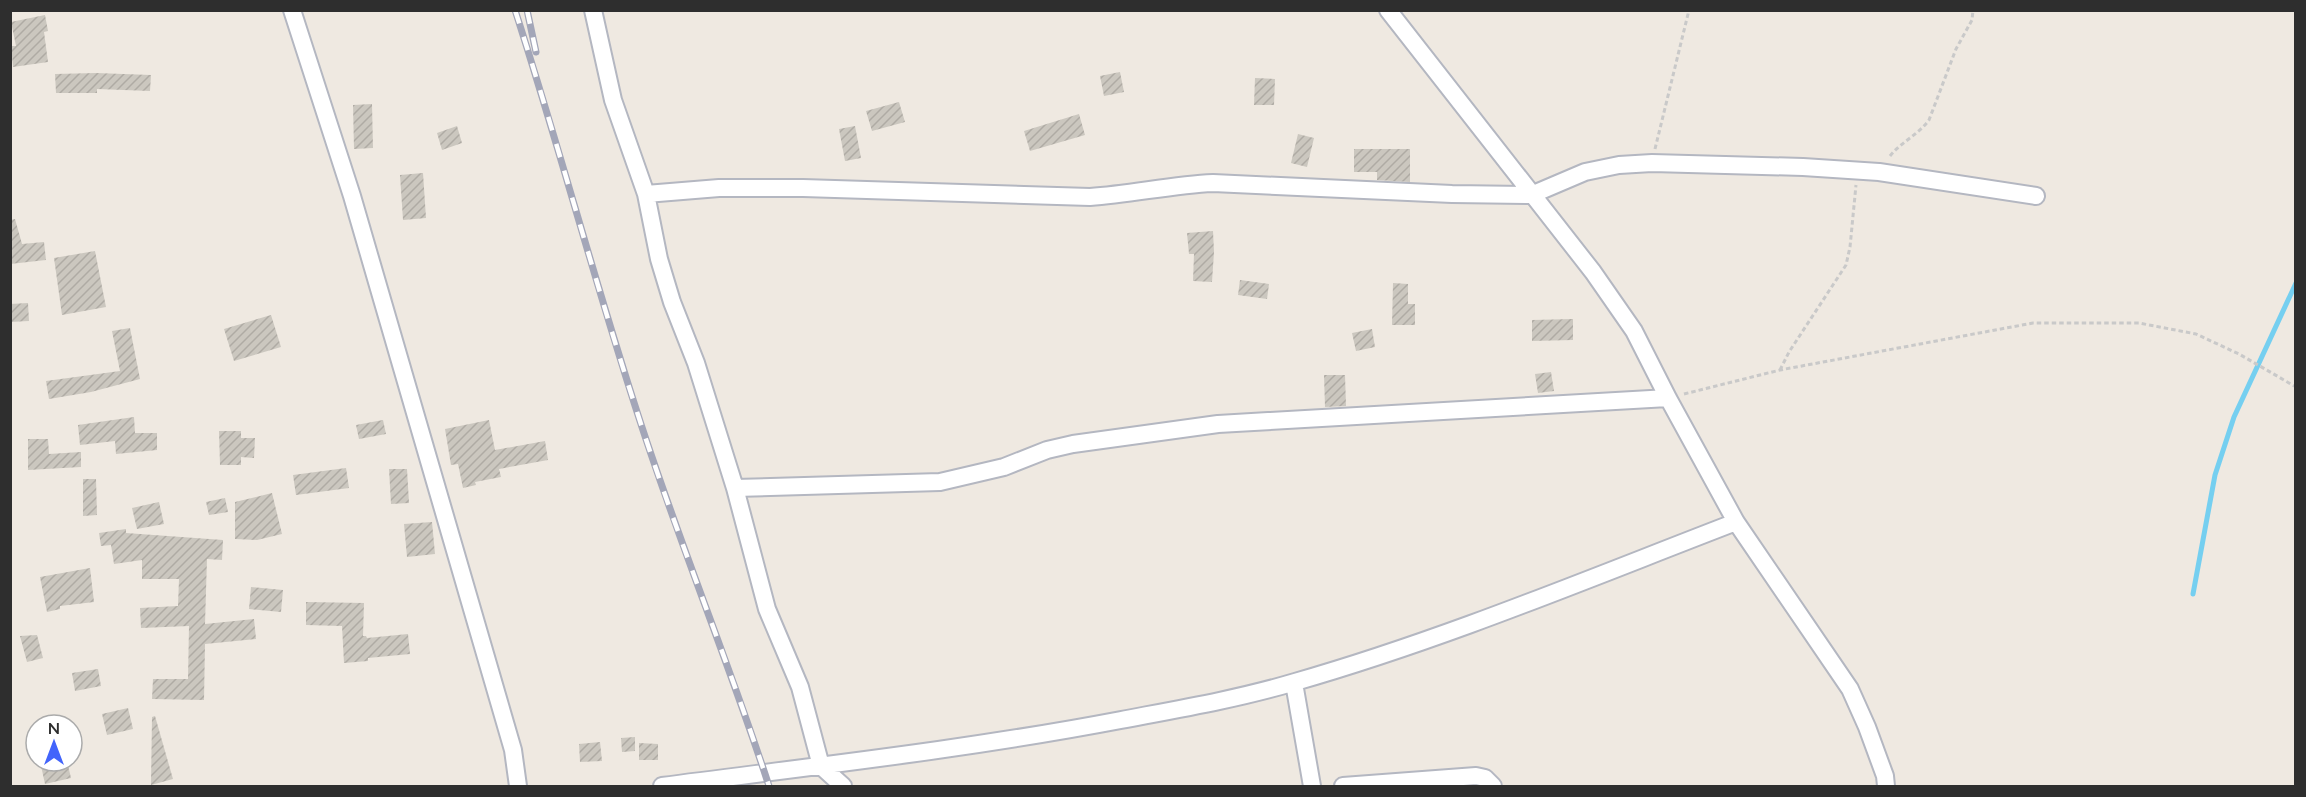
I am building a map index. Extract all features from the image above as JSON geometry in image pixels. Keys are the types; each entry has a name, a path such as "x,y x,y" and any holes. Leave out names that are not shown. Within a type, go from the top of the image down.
{"street":[{"path":"292,10 352,196 513,750 518,786"},
{"path":"593,10 613,100 646,194 659,259 672,302 696,363 735,488 767,609 800,687 821,766 843,786"},
{"path":"1388,10 1593,272 1634,332 1736,522 1850,689 1867,727 1885,776 1886,786"},
{"path":"646,194 719,188 803,188 1090,197 1126,194 1177,185 1213,183 1452,194 1531,195 1585,172 1619,165 1652,163 1803,167 1879,172 2036,196"},
{"path":"735,488 940,482 1004,467 1047,450 1073,444 1218,424 1668,398"},
{"path":"662,786 907,755 1075,729 1294,683 1450,632 1736,522"},
{"path":"1294,683 1312,786"},
{"path":"1343,786 1476,776 1485,778 1493,786"}],"path":[{"path":"1652,163 1689,10"},
{"path":"1879,172 1894,151 1922,129 1929,120 1956,49 1972,20 1973,10"},
{"path":"1780,370 1789,352 1846,265 1850,247 1857,172"},
{"path":"1668,398 1780,370 2033,322 2139,323 2196,334 2239,354 2295,387"}],"building":[{"path":"45,15 48,31 44,32 48,62 13,67 11,46 16,46 11,22"},
{"path":"1120,72 1124,92 1104,96 1100,76"},
{"path":"55,74 151,75 150,91 97,89 97,93 56,93"},
{"path":"1255,78 1275,79 1274,105 1254,105"},
{"path":"899,102 905,122 872,131 866,111"},
{"path":"372,104 373,148 354,149 353,105"},
{"path":"1079,114 1085,135 1030,151 1024,131"},
{"path":"457,126 462,143 442,150 437,133"},
{"path":"855,126 861,158 845,161 839,129"},
{"path":"1298,134 1314,138 1307,167 1291,163"},
{"path":"1354,149 1410,149 1410,182 1377,180 1377,172 1354,172"},
{"path":"423,173 426,218 403,220 400,175"},
{"path":"15,219 22,244 44,242 46,260 10,264 10,220"},
{"path":"1213,231 1212,282 1193,281 1194,254 1189,254 1187,233"},
{"path":"95,251 106,307 62,315 54,258"},
{"path":"1240,280 1269,284 1267,299 1238,295"},
{"path":"1393,283 1408,284 1408,304 1415,304 1415,325 1392,325"},
{"path":"28,303 29,321 10,322 10,304"},
{"path":"271,315 281,347 234,361 224,329"},
{"path":"1573,319 1573,340 1532,341 1532,320"},
{"path":"130,328 140,379 91,392 49,399 46,381 120,371 112,331"},
{"path":"1372,329 1375,347 1356,351 1352,333"},
{"path":"1551,372 1554,391 1538,393 1535,374"},
{"path":"1324,375 1345,375 1346,406 1325,407"},
{"path":"134,417 135,433 157,433 157,450 116,454 115,441 80,445 78,425"},
{"path":"383,420 386,434 359,439 356,425"},
{"path":"489,420 495,450 545,441 548,460 499,469 501,477 475,482 476,485 463,488 458,464 451,465 445,429"},
{"path":"219,431 241,431 241,438 255,438 254,458 241,457 241,465 220,465"},
{"path":"28,439 48,439 49,454 81,452 81,467 28,470"},
{"path":"346,468 349,488 296,495 293,475"},
{"path":"389,469 407,469 409,503 391,504"},
{"path":"83,479 96,479 97,515 83,516"},
{"path":"272,493 282,534 257,540 235,539 235,502"},
{"path":"225,498 228,512 209,515 206,502"},
{"path":"159,502 164,524 137,529 132,508"},
{"path":"432,522 435,554 407,557 404,524"},
{"path":"126,529 126,533 223,540 222,560 207,559 205,624 254,619 256,639 205,644 204,700 152,699 153,679 188,679 189,626 141,628 140,608 178,606 179,579 142,579 142,560 114,564 111,545 101,546 99,533"},
{"path":"90,568 94,602 60,606 60,609 47,612 40,577"},
{"path":"251,587 283,590 281,612 249,609"},
{"path":"306,602 364,603 363,636 367,638 408,634 410,654 344,663 342,626 306,625"},
{"path":"37,635 43,658 27,662 20,636"},
{"path":"98,669 101,686 75,691 72,673"},
{"path":"128,708 133,729 107,735 102,714"},
{"path":"155,716 173,779 151,785 152,717"},
{"path":"635,737 635,751 622,752 621,738"},
{"path":"600,742 602,761 580,762 579,744"},
{"path":"639,743 658,744 658,760 639,760"},
{"path":"43,773 70,773 71,778 45,784"}],"waterway":[{"path":"2193,594 2215,475 2234,417 2296,283"}],"railway":[{"path":"515,10 639,418 769,786"},
{"path":"527,10 536,52"}]}
